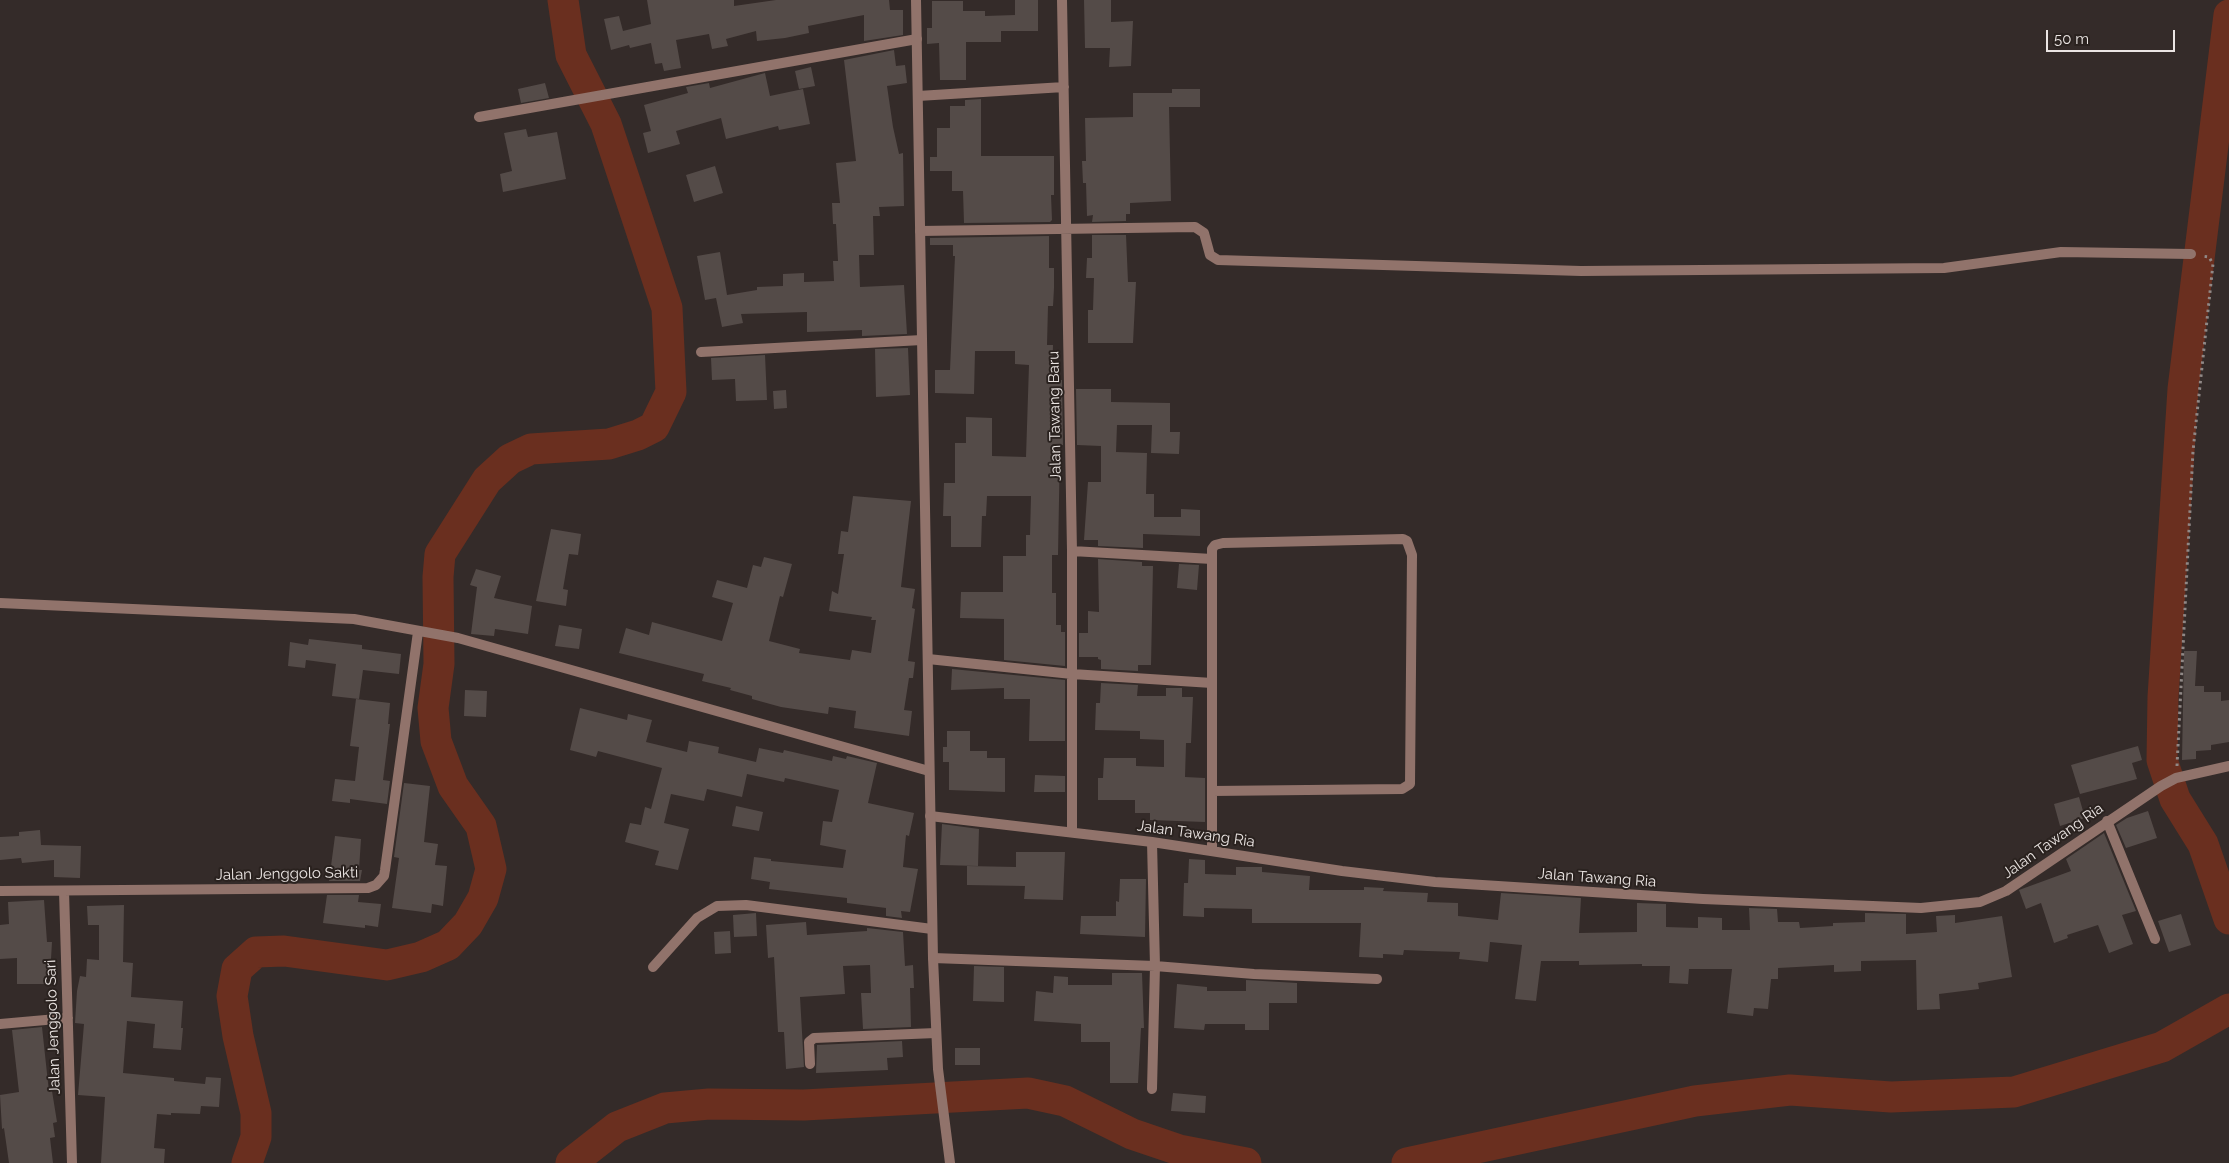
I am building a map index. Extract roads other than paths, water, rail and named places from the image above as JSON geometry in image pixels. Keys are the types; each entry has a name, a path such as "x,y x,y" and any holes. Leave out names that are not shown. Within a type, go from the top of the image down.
{"street":[{"path":"916,0 932,929 938,1069 945,1139 950,1163"},
{"name":"Jalan Tawang Baru","path":"1062,0 1072,551 1072,832"},
{"path":"479,117 917,39"},
{"path":"918,96 1064,87"},
{"path":"920,231 1195,227 1204,233 1210,255 1218,260 1521,269 1944,268 2061,252 2191,254"},
{"path":"701,352 922,340"},
{"path":"1212,791 1406,788 1410,784 1412,732 1412,555 1408,541 1223,543 1212,549 1212,559 1212,683 1212,791 1212,851"},
{"path":"1072,551 1212,559"},
{"path":"0,603 354,619 458,638 929,771"},
{"name":"Jalan Jenggolo Sakti","path":"0,891 368,888 376,885 384,876 421,632"},
{"path":"928,659 1072,674 1212,683"},
{"name":"Jalan Tawang Ria","path":"930,816 1152,842 1342,871 1452,884 1703,900 1920,908 1980,902 2006,891 2160,786 2176,778 2229,766"},
{"path":"2107,821 2155,939"},
{"path":"1152,842 1155,966 1152,1089"},
{"name":"Jalan Jenggolo Sari","path":"64,891 72,1163"},
{"path":"653,967 697,918 717,906 746,905 932,929"},
{"path":"933,958 1155,966 1254,974 1378,979"},
{"path":"0,1024 68,1018"},
{"path":"810,1064 809,1042 814,1038 936,1033"}],"waterway":[{"path":"247,1163 256,1137 256,1113 238,1036 232,996 237,969 256,952 284,951 387,965 421,957 448,945 468,924 483,898 491,869 481,826 453,786 436,741 433,708 439,664 438,577 440,554 487,480 510,459 531,449 609,444 638,435 654,427 671,392 667,308 606,124 571,55 563,0"},
{"path":"2229,15 2183,389 2163,697 2162,760 2175,799 2203,844 2229,919"},
{"path":"1407,1163 1695,1101 1790,1090 1891,1097 2014,1092 2162,1047 2229,1009"},
{"path":"571,1163 617,1127 665,1108 709,1104 804,1105 1028,1093 1065,1101 1132,1134 1179,1150 1246,1163"}]}
